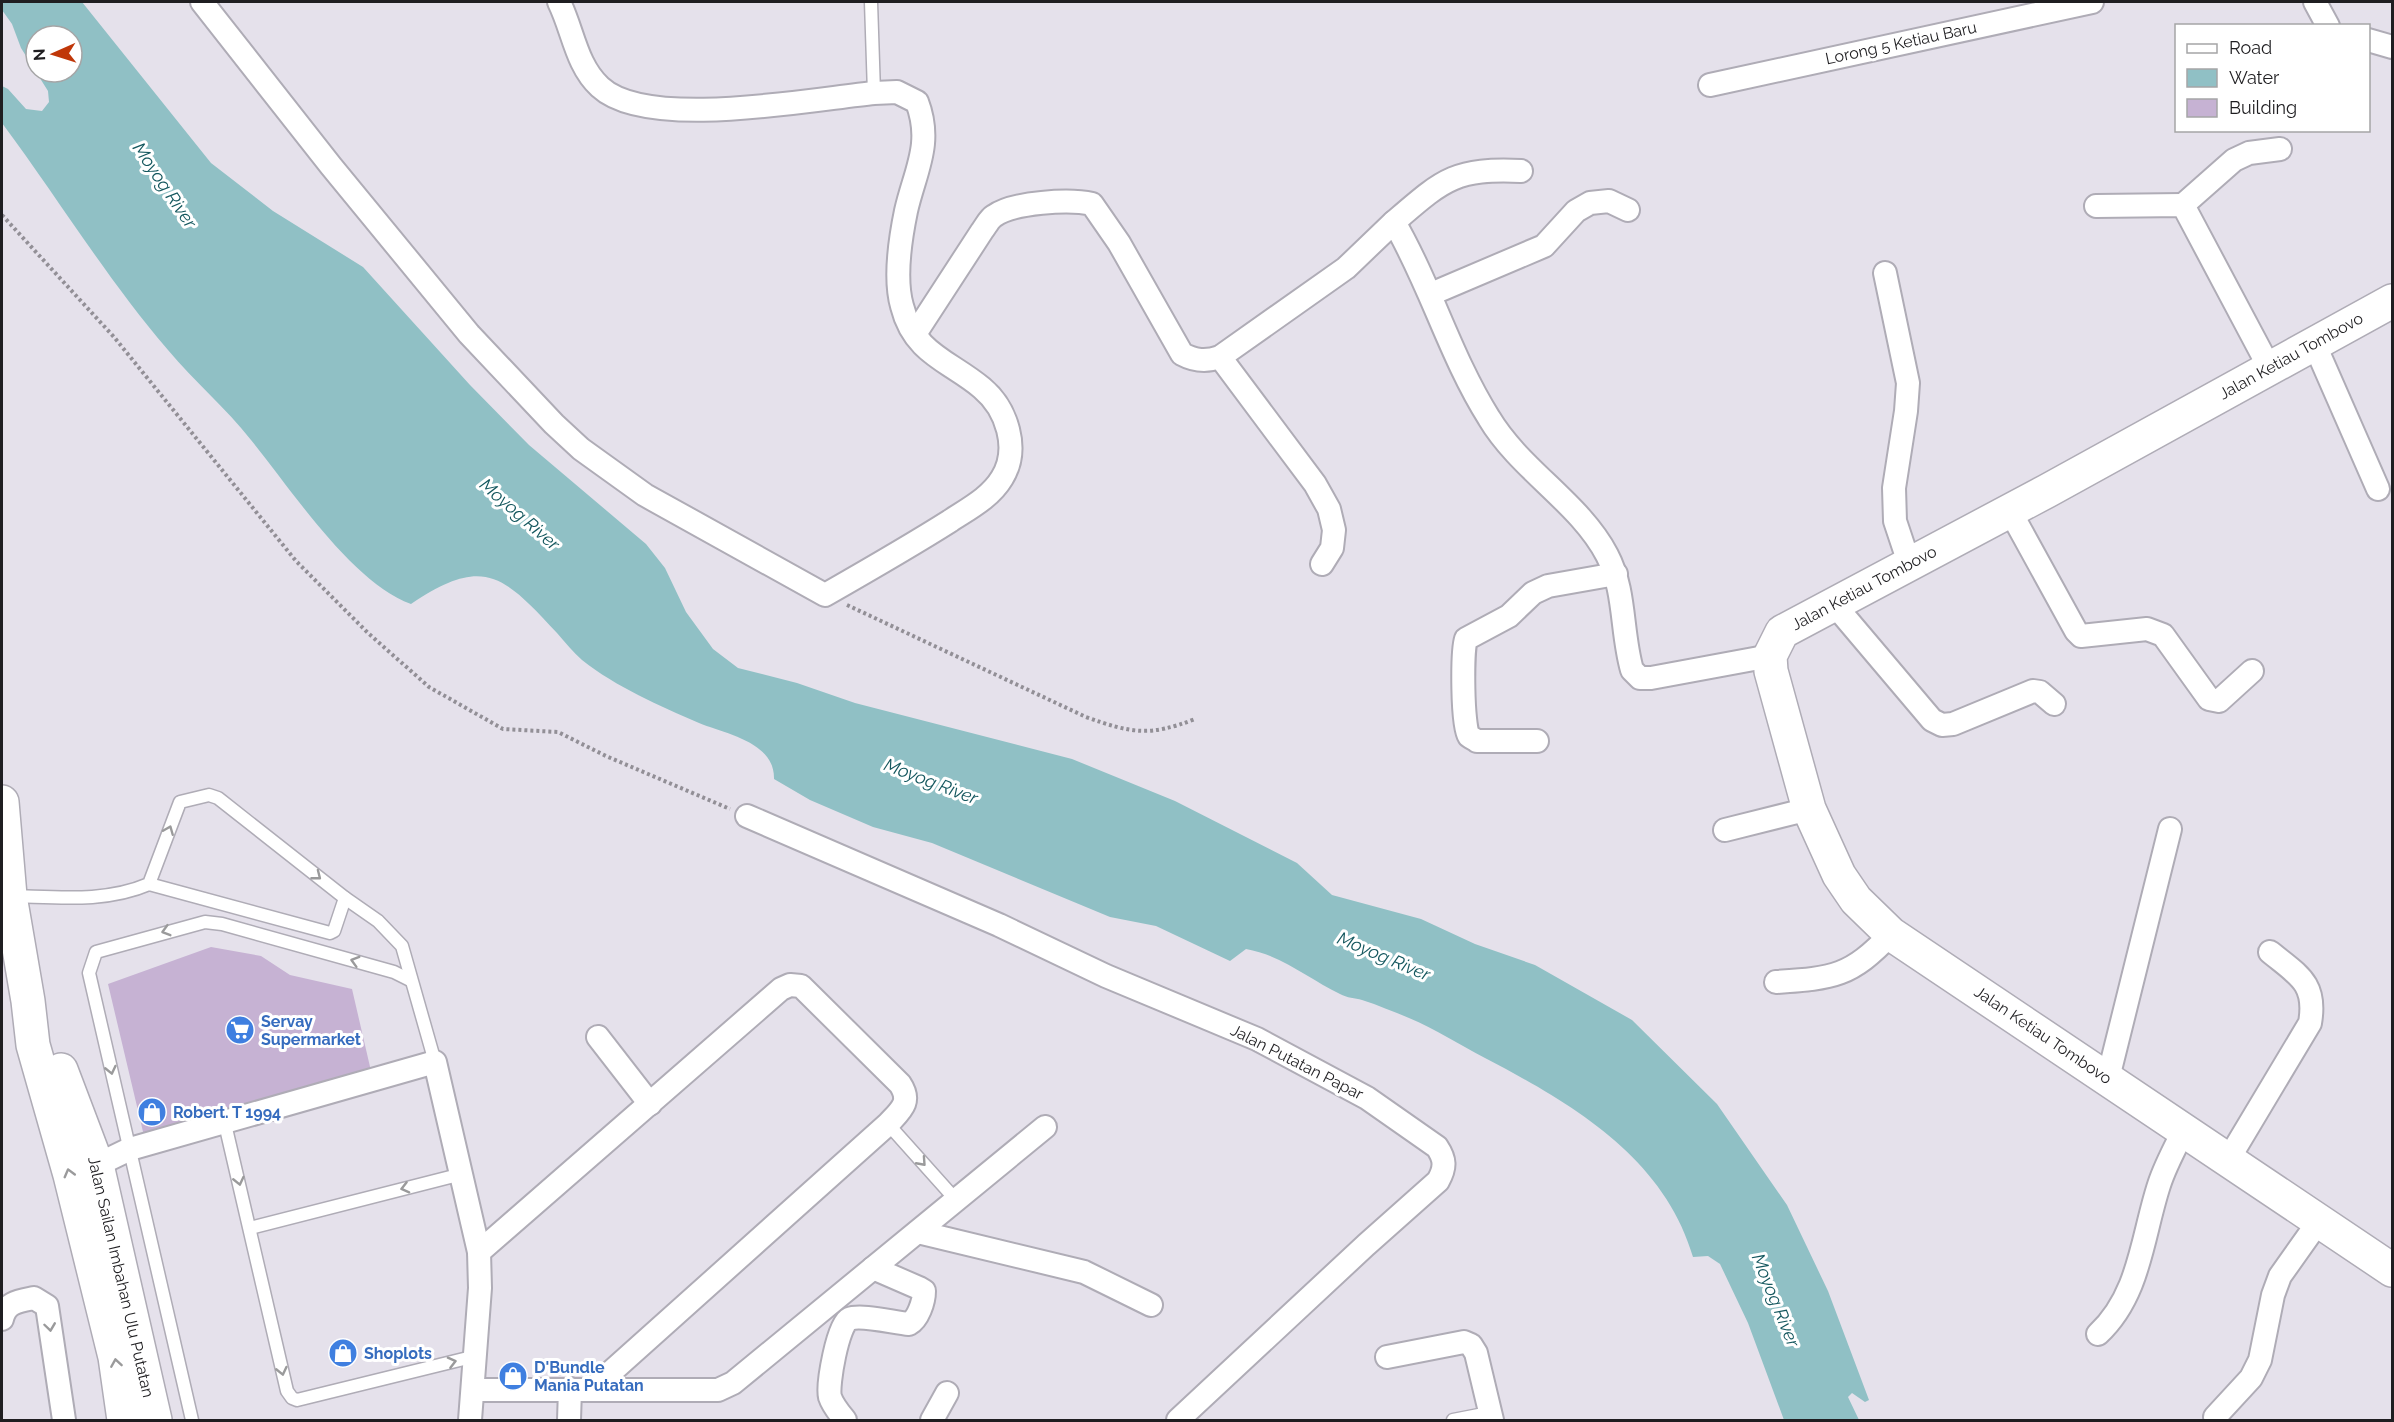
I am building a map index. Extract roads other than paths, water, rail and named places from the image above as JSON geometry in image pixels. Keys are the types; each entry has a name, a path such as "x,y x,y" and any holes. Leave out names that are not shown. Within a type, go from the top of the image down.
{"street":[{"path":"202,2 331,166 470,334 581,449 645,495 825,595 897,555 986,497 1003,478 1010,454 1008,428 998,405 982,388 928,352 915,334 902,307 899,271 906,212 923,151 924,121 917,102 897,92 717,110 650,107 623,101 601,88 582,64 559,2"},
{"name":"Lorong 5 Ketiau Baru","path":"1710,85 2092,2"},
{"path":"2315,2 2327,24"},
{"path":"2370,41 2392,47"},
{"path":"2096,206 2183,205 2234,160 2249,153 2280,149"},
{"path":"915,334 993,217 1007,209 1075,200 1092,204 1103,219 1182,354 1193,360 1209,361 1220,357 1346,268 1438,184 1460,174 1484,169 1521,171"},
{"path":"1431,294 1544,246 1576,211 1590,204 1609,201 1628,210"},
{"path":"2183,205 2269,367"},
{"path":"1394,222 1431,294 1453,352 1502,440 1589,528 1606,553 1616,574 1632,670 1640,678 1651,678 1770,656"},
{"path":"1885,273 1908,383 1894,488 1895,521 1909,563"},
{"name":"Jalan Ketiau Tombovo","path":"2392,301 1782,632 1770,656 1775,690 1809,809 1839,875 1856,900 1892,934 2392,1270"},
{"path":"2314,343 2378,489"},
{"path":"1220,357 1315,484 1329,509 1334,530 1332,548 1322,564"},
{"path":"2010,510 2076,631 2081,636 2156,630 2163,635 2209,699 2214,702 2219,701 2252,671"},
{"path":"1537,741 1478,741 1469,736 1466,728 1463,647 1466,639 1509,616 1533,593 1548,586 1616,574"},
{"path":"1833,603 1932,720 1942,725 1953,724 2033,691 2040,692 2054,704"},
{"path":"1725,830 1809,809"},
{"name":"Jalan Putatan Papar","path":"747,816 968,911 1106,976 1257,1039 1367,1098 1437,1147 1444,1158 1444,1171 1438,1181 1178,1420"},
{"name":"Jalan Sailan Imbahan Ulu Putatan","path":"2,821 10,896 33,1045 70,1175 115,1357 124,1420"},
{"path":"2108,1078 2170,828"},
{"path":"1776,982 1838,975 1866,961 1892,934"},
{"path":"2228,1160 2310,1023 2313,1005 2310,988 2270,952"},
{"path":"479,1252 781,989 790,985 801,986 900,1084 906,1094 905,1106 888,1124 581,1389 569,1420"},
{"name":"Jalan Sailan Imbahan Ulu Putatan","path":"28,1001 61,1068 96,1165 155,1420"},
{"path":"598,1037 650,1104"},
{"path":"96,1165 130,1149 225,1124 435,1062 479,1252 480,1288 470,1420"},
{"path":"473,1390 718,1390 733,1383 1046,1127"},
{"path":"2098,1334 2126,1298 2150,1226 2159,1183 2184,1130"},
{"path":"2215,1417 2251,1378 2260,1360 2273,1294 2280,1276 2319,1221"},
{"path":"918,1232 1083,1272 1151,1305"},
{"path":"846,1420 830,1399 829,1387 841,1327 848,1319 858,1318 909,1324 914,1322 924,1298 924,1292 919,1288 873,1268"},
{"path":"2,1319 14,1301 34,1298 47,1306 64,1420"},
{"path":"1387,1357 1464,1342 1472,1345 1476,1353 1491,1417"},
{"path":"932,1420 947,1393"}],"lane":[{"path":"871,2 874,93"},
{"path":"149,884 180,802 213,795 378,921 402,946 435,1062"},
{"path":"10,896 101,897 130,892 149,884 330,933 334,931 345,898"},
{"path":"271,937 275,918"},
{"path":"192,1420 89,973 96,952 204,922 271,937 394,972 410,980"},
{"path":"225,1124 287,1391 292,1398 297,1400 476,1356"},
{"path":"888,1124 956,1200"},
{"path":"250,1228 462,1174"},
{"path":"1453,1420 1491,1417"}],"water":[{"name":"Moyog River","path":"2,2 82,2 211,163 273,211 363,267 470,385 529,445 646,544 665,568 686,612 713,649 738,668 797,683 855,703 1072,759 1175,801 1297,863 1332,895 1421,919 1475,944 1535,965 1632,1020 1717,1104 1787,1205 1828,1291 1869,1400 1865,1402 1852,1393 1848,1397 1859,1420 1784,1420 1748,1323 1720,1264 1708,1256 1693,1257 1679,1222 1660,1190 1637,1162 1581,1114 1517,1075 1419,1022 1374,1004 1343,995 1271,956 1246,949 1230,961 1156,926 1110,917 932,843 873,827 810,800 774,779 772,766 766,756 747,741 654,703 595,670 579,657 522,597 506,585 491,578 475,576 457,580 411,604 389,593 345,556 324,533 241,428 146,323 2,123 2,86 8,89 26,109 42,111 49,102 48,91 44,84 84,84 84,24 24,24 24,53 12,24 2,10"}],"place":[{"name":"Servay Supermarket","path":"240,1030"},
{"name":"Robert. T 1994","path":"152,1112"},
{"name":"Shoplots","path":"343,1353"},
{"name":"D'Bundle Mania Putatan","path":"513,1376"}]}
